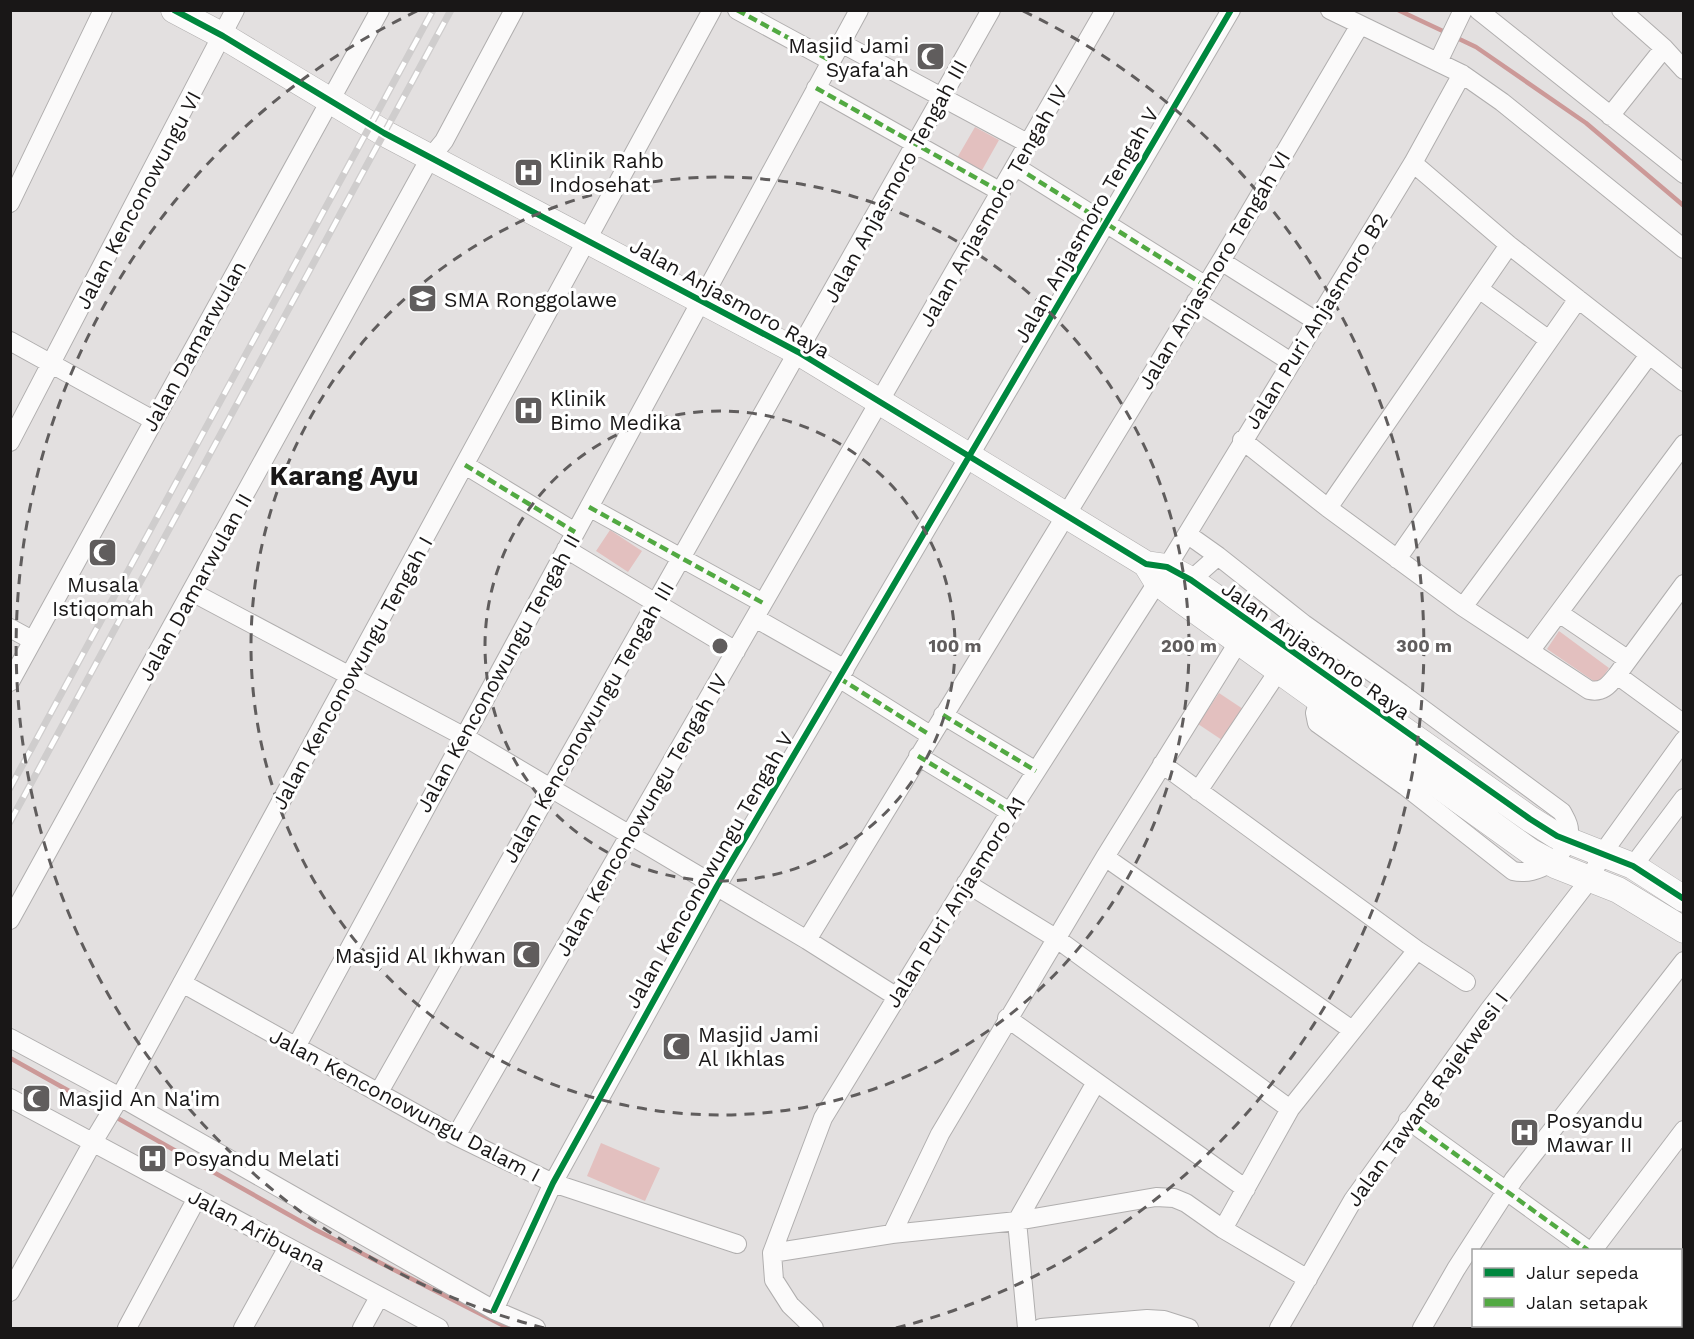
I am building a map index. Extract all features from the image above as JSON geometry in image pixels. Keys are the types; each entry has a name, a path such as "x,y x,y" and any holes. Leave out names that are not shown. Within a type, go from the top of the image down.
{"street":[{"path":"10,203 103,10"},
{"name":"Jalan Anjasmoro Raya","path":"174,10 223,36 328,100 430,158 798,352 1157,571 1239,641 1370,736 1530,819 1567,841 1633,866 1683,899"},
{"name":"Jalan Kenconowungu VI","path":"10,442 236,10"},
{"name":"Jalan Damarwulan","path":"10,682 328,100 380,10"},
{"name":"Jalan Damarwulan II","path":"10,920 430,158 444,141 514,10"},
{"name":"Jalan Kenconowungu Tengah I","path":"10,1292 118,1101 712,10"},
{"path":"736,10 831,61"},
{"name":"Jalan Kenconowungu Tengah II","path":"296,1047 859,10"},
{"name":"Jalan Anjasmoro Tengah III","path":"798,352 991,10"},
{"name":"Jalan Anjasmoro Tengah IV","path":"879,401 1105,10"},
{"name":"Jalan Anjasmoro Tengah V","path":"970,455 1231,10"},
{"path":"1330,10 1360,26 1441,56 1502,102 1683,249"},
{"path":"1621,10 1664,48 1683,70"},
{"path":"1441,56 1468,11 1610,116 1683,174"},
{"name":"Jalan Anjasmoro Tengah VI","path":"807,940 1221,261 1360,26"},
{"path":"841,43 940,99 1029,144"},
{"path":"1610,116 1664,48"},
{"name":"Jalan Puri Anjasmoro B2","path":"1157,571 1187,534 1242,440 1413,163 1462,74"},
{"path":"816,88 916,142 1001,192"},
{"path":"1413,163 1509,245 1683,382"},
{"path":"1016,167 1106,224 1291,362"},
{"path":"1328,508 1509,245"},
{"path":"1221,261 1316,321"},
{"path":"1479,290 1550,340"},
{"path":"1397,559 1578,299"},
{"path":"10,341 153,420"},
{"name":"Jalan Kenconowungu Tengah III","path":"379,1092 798,352"},
{"path":"1463,607 1649,355"},
{"name":"Jalan Kenconowungu Tengah IV","path":"456,1136 879,401"},
{"path":"1242,440 1328,508 1463,607 1589,690 1596,692 1608,687 1683,584"},
{"path":"1531,650 1683,444"},
{"name":"Jalan Kenconowungu Tengah V","path":"494,1310 554,1183 717,886 970,455"},
{"path":"465,465 575,532"},
{"path":"590,507 681,559 759,611 930,735"},
{"path":"1187,534 1304,624 1562,812 1568,824 1567,841 1551,863"},
{"path":"566,549 736,651"},
{"path":"1191,580 1218,556"},
{"name":"Jalan Anjasmoro Raya","path":"1157,571 1191,580 1370,736 1410,778 1506,849 1551,863 1618,890 1683,930"},
{"name":"Jalan Puri Anjasmoro A1","path":"772,1253 823,1118 1157,571"},
{"path":"192,592 351,674 463,736 717,886 897,996"},
{"path":"1559,613 1627,659"},
{"path":"10,628 32,640"},
{"path":"892,1234 940,1134 1007,1018 1239,641"},
{"path":"1198,791 1279,670"},
{"path":"1617,675 1683,724"},
{"path":"1370,736 1401,693"},
{"path":"943,715 1035,771"},
{"path":"1590,879 1602,854 1683,740"},
{"path":"918,756 1010,812"},
{"path":"1162,764 1417,950 1466,982"},
{"path":"1633,866 1683,798"},
{"path":"1105,857 1352,1030"},
{"name":"Jalan Tawang Rajekwesi I","path":"1279,1329 1353,1200 1408,1120 1590,879"},
{"path":"966,883 1057,939 1290,1109"},
{"path":"1223,1229 1290,1109 1417,950"},
{"path":"1422,1329 1456,1269 1506,1191 1579,1093 1647,1012 1683,961"},
{"name":"Jalan Kenconowungu Dalam I","path":"182,983 456,1136 554,1183 737,1244"},
{"path":"1007,1018 1095,1084 1246,1189"},
{"path":"10,1038 118,1101 494,1310 537,1329"},
{"path":"1027,1329 1017,1221 1095,1084"},
{"name":"Jalan Aribuana","path":"10,1098 440,1329"},
{"path":"1408,1120 1585,1249"},
{"path":"1594,1249 1683,1130"},
{"path":"814,1329 790,1305 774,1280 772,1253 892,1234 1017,1221 1156,1197 1174,1198 1186,1203 1223,1229 1308,1279"},
{"path":"127,1329 197,1198"},
{"path":"243,1329 288,1247"},
{"path":"362,1329 379,1297"},
{"path":"1041,1329 1147,1319 1164,1320 1189,1329"}],"shaded area":[{"path":"975,127 999,140 981,172 957,158"},
{"path":"610,530 642,551 628,572 596,551"},
{"path":"1559,631 1609,668 1598,684 1547,649"},
{"path":"1219,693 1243,709 1222,740 1198,724"},
{"path":"601,1143 660,1168 645,1201 587,1176"}],"waterway":[{"path":"1398,10 1447,33"},
{"path":"1455,37 1476,47 1586,123 1684,206"},
{"path":"10,1058 105,1111"},
{"path":"112,1115 316,1230 508,1328"}],"railway":[{"path":"10,788 433,10"},
{"path":"10,822 451,10"}],"marked path":[{"path":"737,10 831,61"},
{"path":"816,88 1001,192"},
{"path":"1016,167 1206,286"},
{"path":"465,465 575,532"},
{"path":"589,507 763,603"},
{"path":"839,678 930,735"},
{"path":"943,715 1036,771"},
{"path":"918,756 1010,812"},
{"path":"1408,1120 1587,1249"}],"cycle path":[{"path":"174,10 223,36 384,133 798,352 1146,564 1167,567 1191,580 1530,819 1557,836 1633,866 1684,899"},
{"path":"494,1310 553,1183 717,886 1231,10"}],"place":[{"name":"Masjid Jami Syafa'ah","path":"930,57"},
{"name":"Klinik Rahb Indosehat","path":"528,172"},
{"name":"SMA Ronggolawe","path":"423,299"},
{"name":"Klinik Bimo Medika","path":"529,410"},
{"name":"Musala Istiqomah","path":"103,553"},
{"name":"Masjid Al Ikhwan","path":"527,955"},
{"name":"Masjid Jami Al Ikhlas","path":"677,1046"},
{"name":"Masjid An Na'im","path":"37,1098"},
{"name":"Posyandu Mawar II","path":"1525,1132"},
{"name":"Posyandu Melati","path":"152,1158"}],"district":[{"name":"Karang Ayu","path":"344,476"}]}
